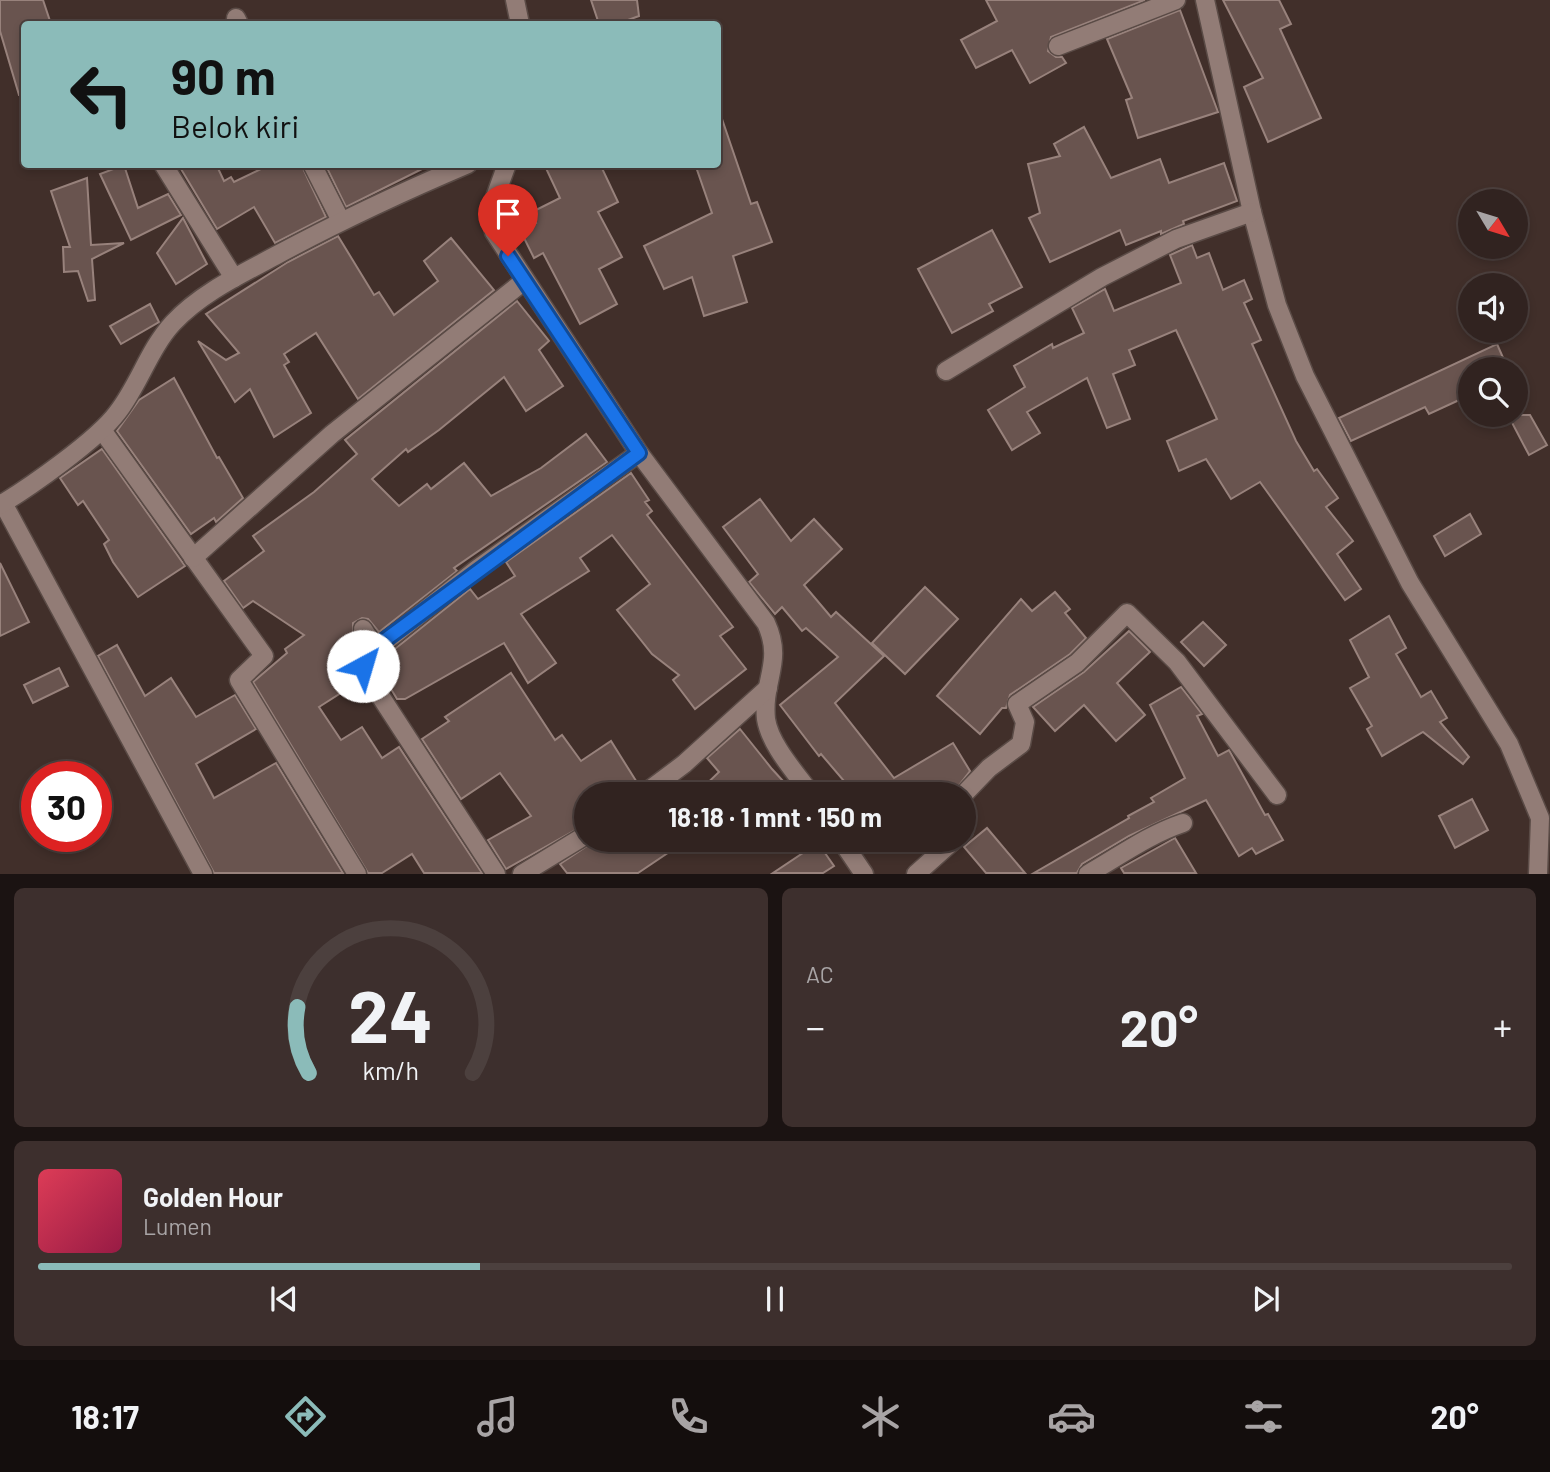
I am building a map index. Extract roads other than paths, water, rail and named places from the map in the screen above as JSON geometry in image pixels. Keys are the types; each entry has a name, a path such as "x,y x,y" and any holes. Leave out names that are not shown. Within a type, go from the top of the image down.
{"street":[{"path":"515,0 519,21"},
{"path":"1058,46 1176,0"},
{"path":"1205,0 1252,212 1276,305 1305,376 1410,583 1509,744 1540,818 1542,860"},
{"path":"165,168 234,278"},
{"path":"314,168 341,220"},
{"path":"203,873 2,504 102,430 118,413 157,343 173,322 200,300 234,278 341,220 459,168"},
{"path":"505,168 490,211 494,232 639,453 766,623 776,653 768,688 766,722 775,741 803,782"},
{"path":"946,371 1115,271 1176,239 1252,212"},
{"path":"193,558 303,458 524,281"},
{"path":"102,430 264,656 239,680 357,873"},
{"path":"496,873 363,666 374,648 639,453"},
{"path":"976,782 989,768 1021,744 1025,722 1017,704 1077,663 1127,614 1177,662 1277,795"},
{"path":"363,629 374,648"},
{"path":"660,782 684,764 768,688"},
{"path":"1088,873 1134,848 1148,835 1183,823"},
{"path":"524,873 574,842"},
{"path":"849,852 863,873"},
{"path":"916,873 940,852"}]}
